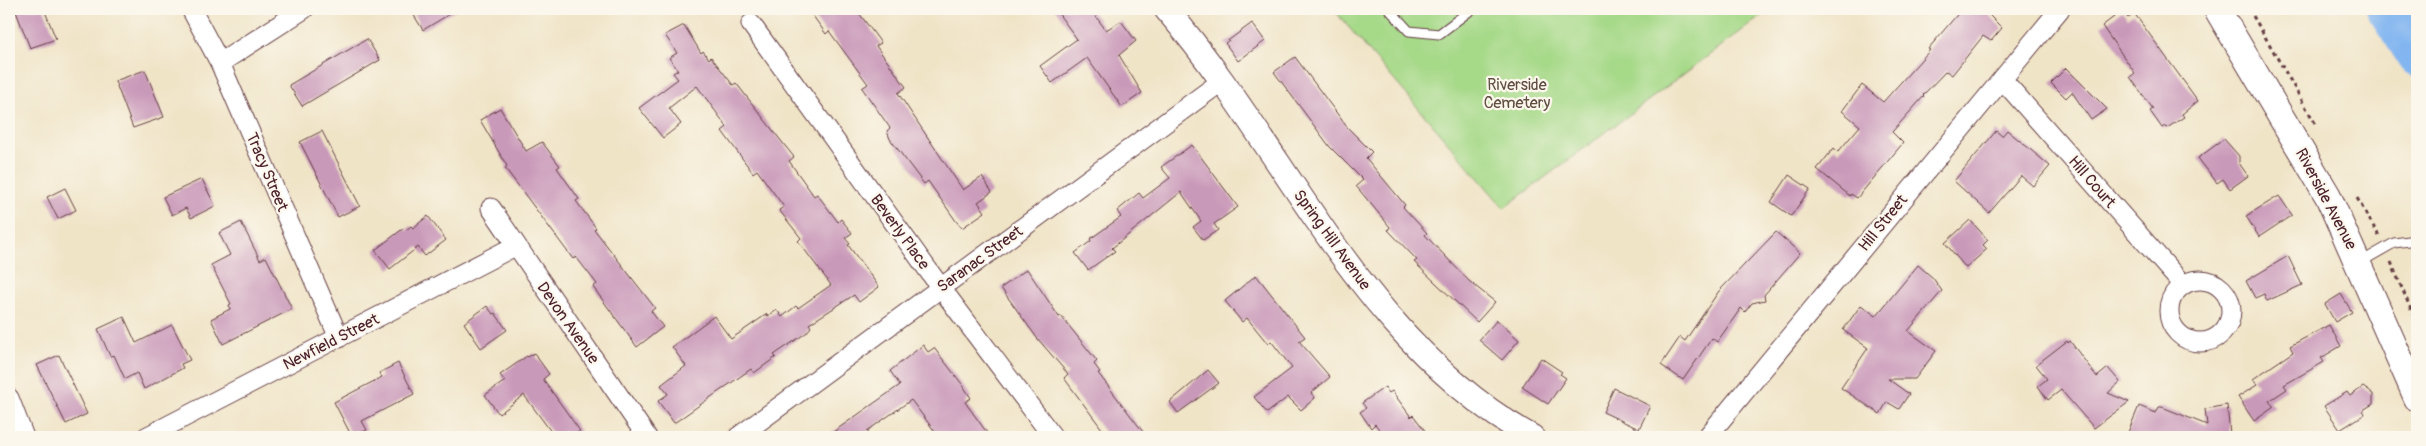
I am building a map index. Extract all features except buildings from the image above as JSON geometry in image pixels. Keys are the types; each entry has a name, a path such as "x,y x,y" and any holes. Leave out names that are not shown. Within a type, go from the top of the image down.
{"main road":[{"name":"Riverside Avenue","path":"2217,9 2328,196 2417,398"}],"street":[{"name":"Tracy Street","path":"191,9 220,63 339,338"},
{"path":"220,63 304,9"},
{"name":"Spring Hill Avenue","path":"1166,9 1222,81 1330,240 1370,293 1430,361 1464,393 1496,417 1532,437"},
{"name":"Hill Street","path":"1707,437 2060,9"},
{"name":"Beverly Place","path":"751,24 940,288 1053,437"},
{"name":"Hill Court","path":"2002,79 2183,285"},
{"name":"Saranac Street","path":"738,437 1222,81"},
{"name":"Devon Avenue","path":"491,208 515,246 647,437"},
{"name":"Newfield Street","path":"146,437 515,246"},
{"path":"9,398 24,437"}],"lane":[{"path":"1389,9 1409,31 1439,34 1472,9"},
{"path":"2359,263 2394,243 2417,240"}],"path":[{"path":"2390,260 2417,324"}],"green space":[{"name":"Riverside Cemetery","path":"1333,9 1771,9 1504,208"}],"waterway":[{"path":"2386,9 2417,57"}]}
